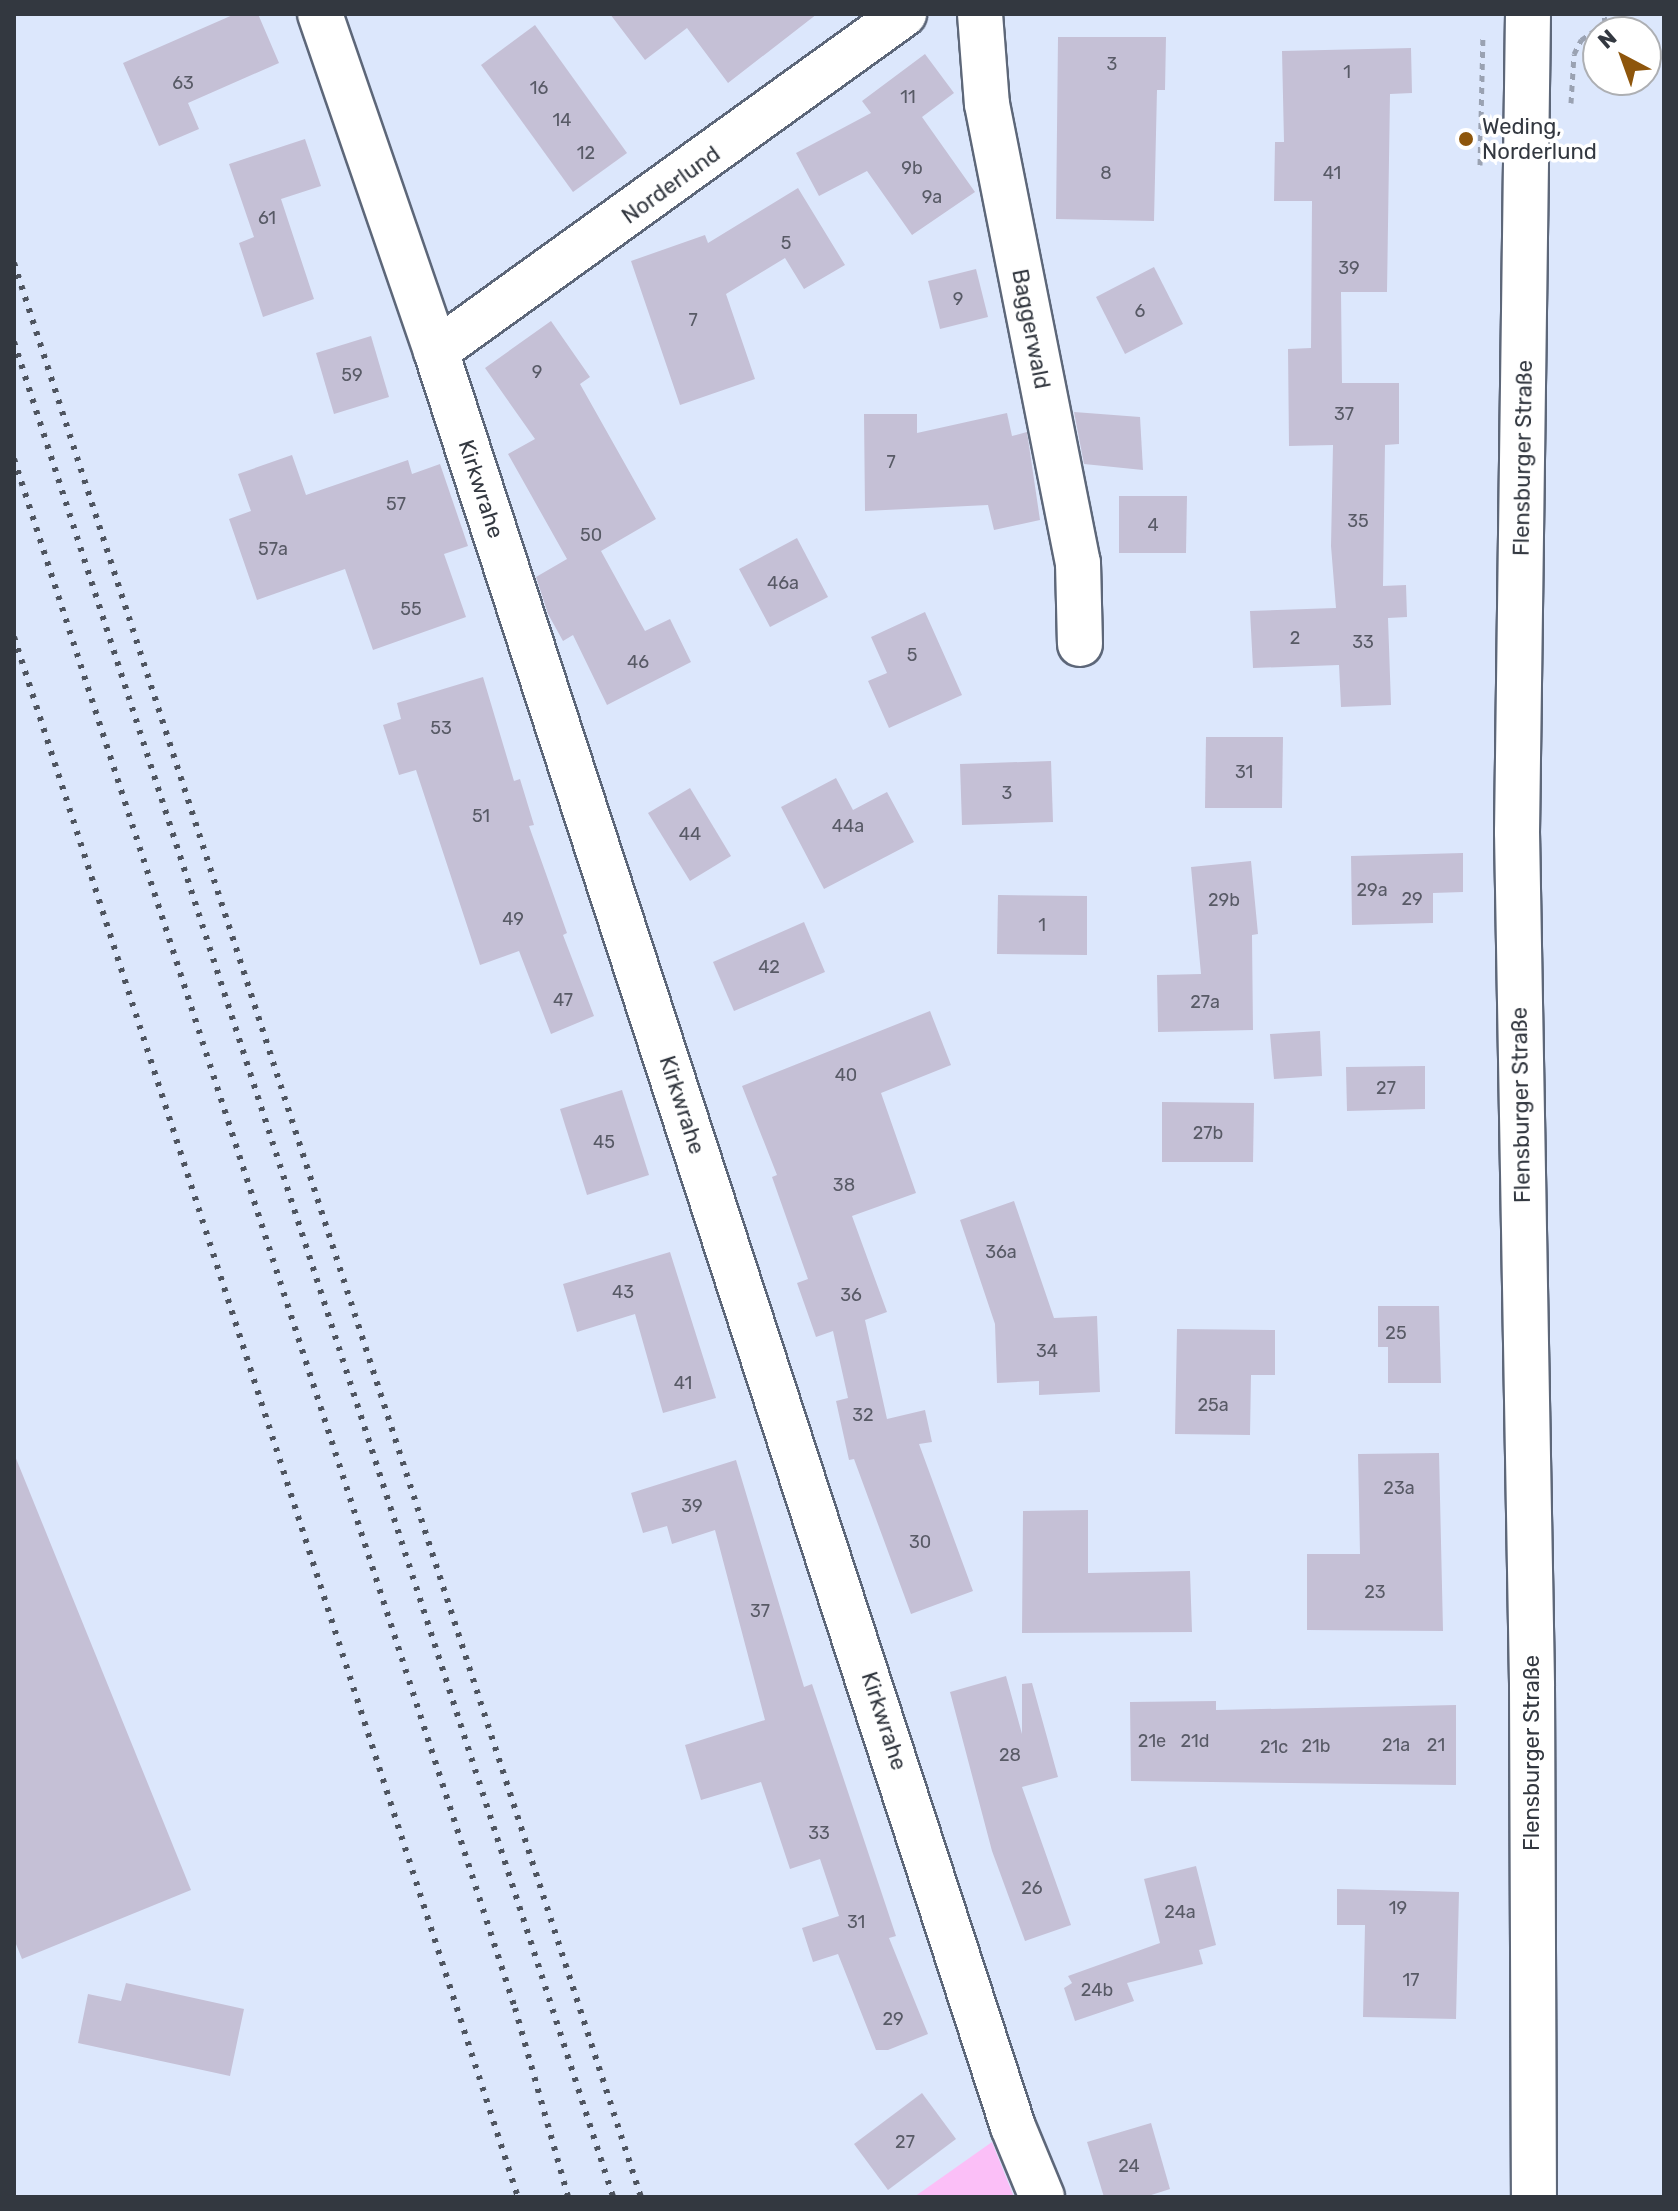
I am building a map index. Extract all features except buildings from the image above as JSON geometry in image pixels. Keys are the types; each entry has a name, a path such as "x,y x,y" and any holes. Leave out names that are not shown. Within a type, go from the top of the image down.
{"street":[{"name":"Kirkwrahe","path":"320,14 436,351 1013,2127 1042,2197"},
{"name":"Norderlund","path":"436,351 904,14"},
{"name":"Baggerwald","path":"980,14 987,104 1078,563 1080,644"},
{"name":"Flensburger Straße","path":"1528,14 1517,832 1532,1702 1534,2197"}],"shaded area":[{"path":"992,2142 1014,2197 914,2197"}],"railway":[{"path":"14,263 641,2197"},
{"path":"14,342 613,2197"},
{"path":"14,459 515,2008 568,2197"},
{"path":"14,637 518,2197"}],"place":[{"name":"Weding, Norderlund","path":"1466,139"}]}
